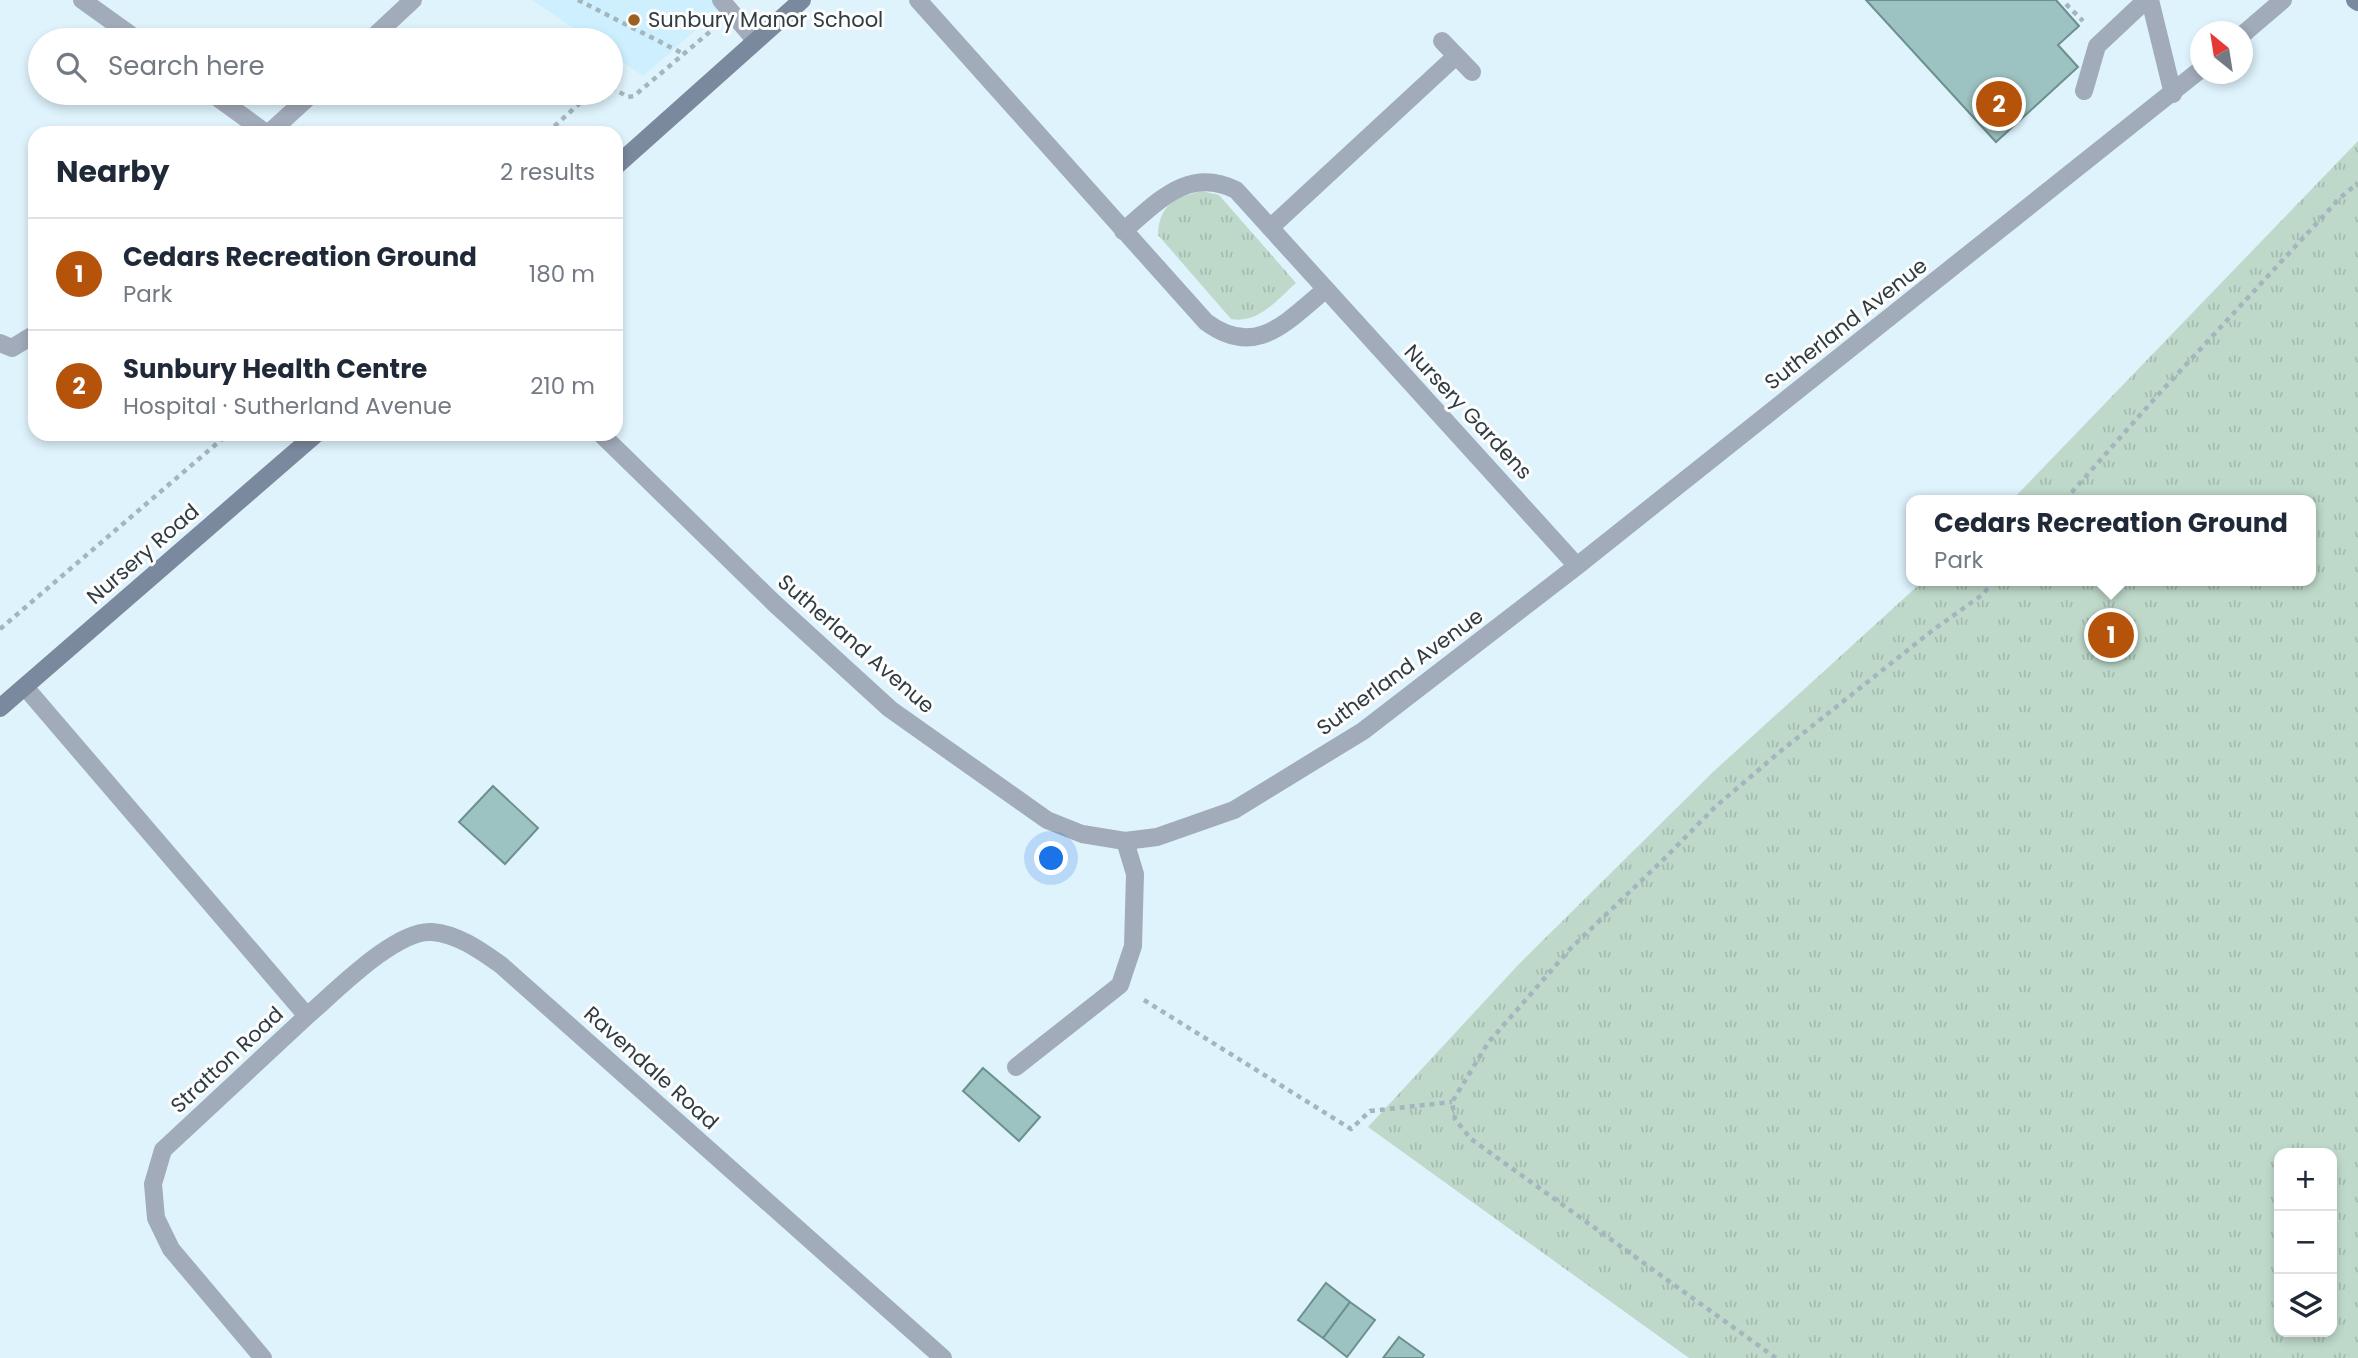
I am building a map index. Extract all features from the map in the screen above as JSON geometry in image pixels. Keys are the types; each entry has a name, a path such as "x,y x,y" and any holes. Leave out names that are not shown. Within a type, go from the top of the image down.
{"street":[{"path":"82,0 121,28"},
{"path":"383,28 413,0"},
{"path":"623,160 802,0"},
{"path":"918,0 1123,232 1206,322 1220,333 1255,338 1276,331 1325,290"},
{"path":"2084,92 2097,46 2148,0 2173,94"},
{"path":"2253,25 2283,0"},
{"path":"726,6 755,40"},
{"path":"1442,41 1472,72"},
{"path":"1270,228 1457,56"},
{"name":"Sutherland Avenue","path":"608,441 774,603 890,709 1047,820 1082,834 1125,841 1157,837 1234,810 1363,732 1577,566 2190,79"},
{"path":"228,105 258,126"},
{"path":"276,126 300,105"},
{"name":"Nursery Gardens","path":"1123,232 1165,196 1183,186 1203,181 1222,183 1236,190 1577,566"},
{"path":"0,342 12,348 28,338"},
{"name":"Nursery Road","path":"0,708 308,441"},
{"name":"Stratton Road","path":"25,687 307,1016 163,1150 153,1184 156,1218 171,1250 263,1358"},
{"path":"1016,1067 1120,985 1133,946 1135,874 1125,841"},
{"name":"Ravendale Road","path":"307,1016 377,956 415,934 431,932 447,935 481,951 511,974 943,1358"}],"path":[{"path":"578,0 684,54"},
{"path":"623,94 634,96 684,54 726,6"},
{"path":"555,126 578,105"},
{"path":"2069,495 2167,386 2358,183"},
{"path":"0,629 220,441"},
{"path":"1776,1358 1471,1139 1455,1119 1452,1102 1488,1043 1571,948 1715,807 1782,750 1982,595 1990,586"},
{"path":"1120,985 1351,1129 1370,1111 1452,1102"}],"shaded area":[{"name":"Sunbury Manor School","path":"532,0 730,0 643,76 623,62 623,28 573,28"}],"green space":[{"path":"2358,141 2358,1358 1689,1358 1368,1127 1519,964 1713,772 1918,586 2316,586 2316,495 2017,495"},
{"path":"1202,191 1219,195 1296,283 1274,303 1250,318 1231,319 1158,235 1162,216 1170,204 1184,196"}],"building":[{"path":"1866,0 2056,0 2079,26 2058,45 2078,67 1996,142"},
{"path":"493,786 538,828 505,864 459,822"},
{"path":"983,1068 1040,1117 1019,1141 963,1091"},
{"path":"1326,1283 1350,1302 1323,1338 1298,1320"},
{"path":"1350,1302 1375,1320 1347,1357 1323,1338"},
{"path":"1399,1337 1424,1355 1422,1358 1383,1358"}],"place":[{"name":"Sunbury Manor School","path":"634,20"},
{"name":"Sunbury Health Centre","path":"1999,104"},
{"name":"Cedars Recreation Ground","path":"2111,635"}]}
